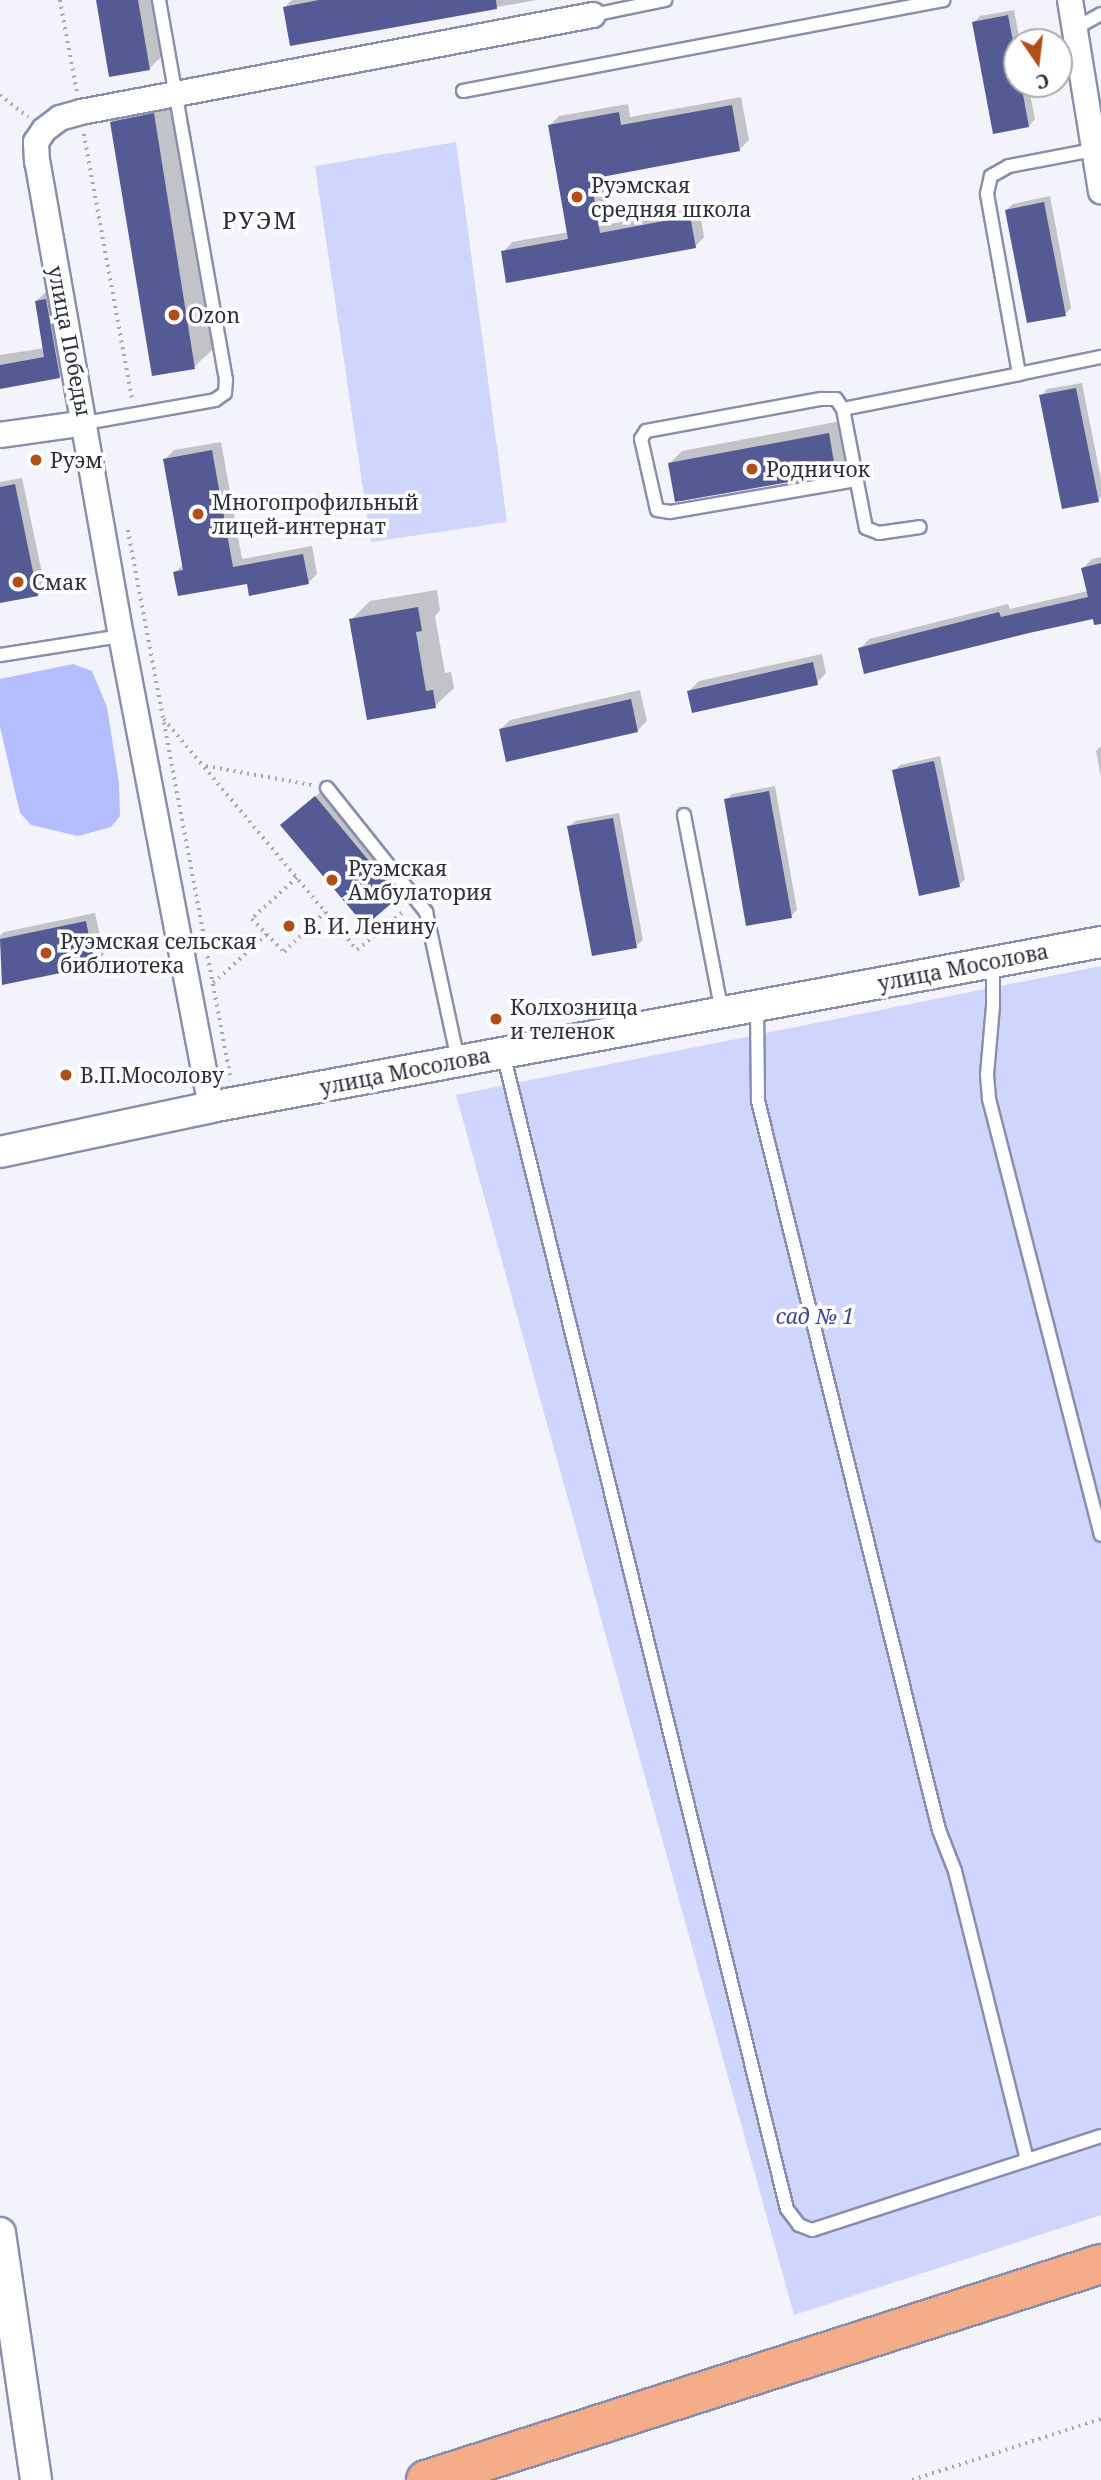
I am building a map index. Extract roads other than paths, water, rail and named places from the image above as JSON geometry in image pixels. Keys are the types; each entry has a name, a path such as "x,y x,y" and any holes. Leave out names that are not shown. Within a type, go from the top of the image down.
{"main road":[{"path":"426,2480 1101,2264"}],"street":[{"path":"1070,0 1101,192"},
{"path":"175,94 593,15"},
{"name":"улица Победы","path":"175,94 60,118 44,130 36,142 37,162 121,636 223,1105"},
{"path":"0,435 85,423"},
{"name":"улица Мосолова","path":"0,1152 223,1105 1101,942"},
{"path":"0,2233 36,2480"},
{"path":"0,2371 16,2346"}],"lane":[{"path":"85,423 215,400 225,393 226,380 159,0"},
{"path":"593,15 665,0"},
{"path":"463,91 943,0"},
{"path":"1074,29 1101,14"},
{"path":"1019,374 987,194 991,176 1009,166 1093,150"},
{"path":"843,409 1101,357"},
{"path":"856,480 670,512 657,510 641,439 646,431 821,399 836,399 843,409 866,528 879,533 920,527"},
{"path":"0,655 121,636"},
{"path":"327,788 426,912 458,1061"},
{"path":"684,815 722,1012"},
{"path":"993,962 993,1006 987,1075 989,1099 1101,1535"},
{"path":"757,1006 758,1101 939,1830 955,1871 1027,2160"},
{"path":"503,1053 787,2210 799,2225 812,2230 1101,2136"}],"water":[{"path":"73,664 92,671 107,707 119,783 120,816 111,827 78,836 31,825 20,813 0,727 0,679"}],"place":[{"name":"Руэмская средняя школа","path":"577,197"},
{"name":"Ozon","path":"174,315"},
{"name":"Руэм","path":"36,460"},
{"name":"Родничок","path":"752,469"},
{"name":"Многопрофильный лицей-интернат","path":"198,514"},
{"name":"Смак","path":"18,582"},
{"name":"Руэмская Амбулатория","path":"332,880"},
{"name":"В. И. Ленину","path":"289,926"},
{"name":"Руэмская сельская библиотека","path":"46,953"},
{"name":"Колхозница и теленок","path":"496,1019"},
{"name":"В.П.Мосолову","path":"66,1075"}],"district":[{"name":"РУЭМ","path":"260,220"}],"park label":[{"name":"сад № 1","path":"815,1316"}]}
